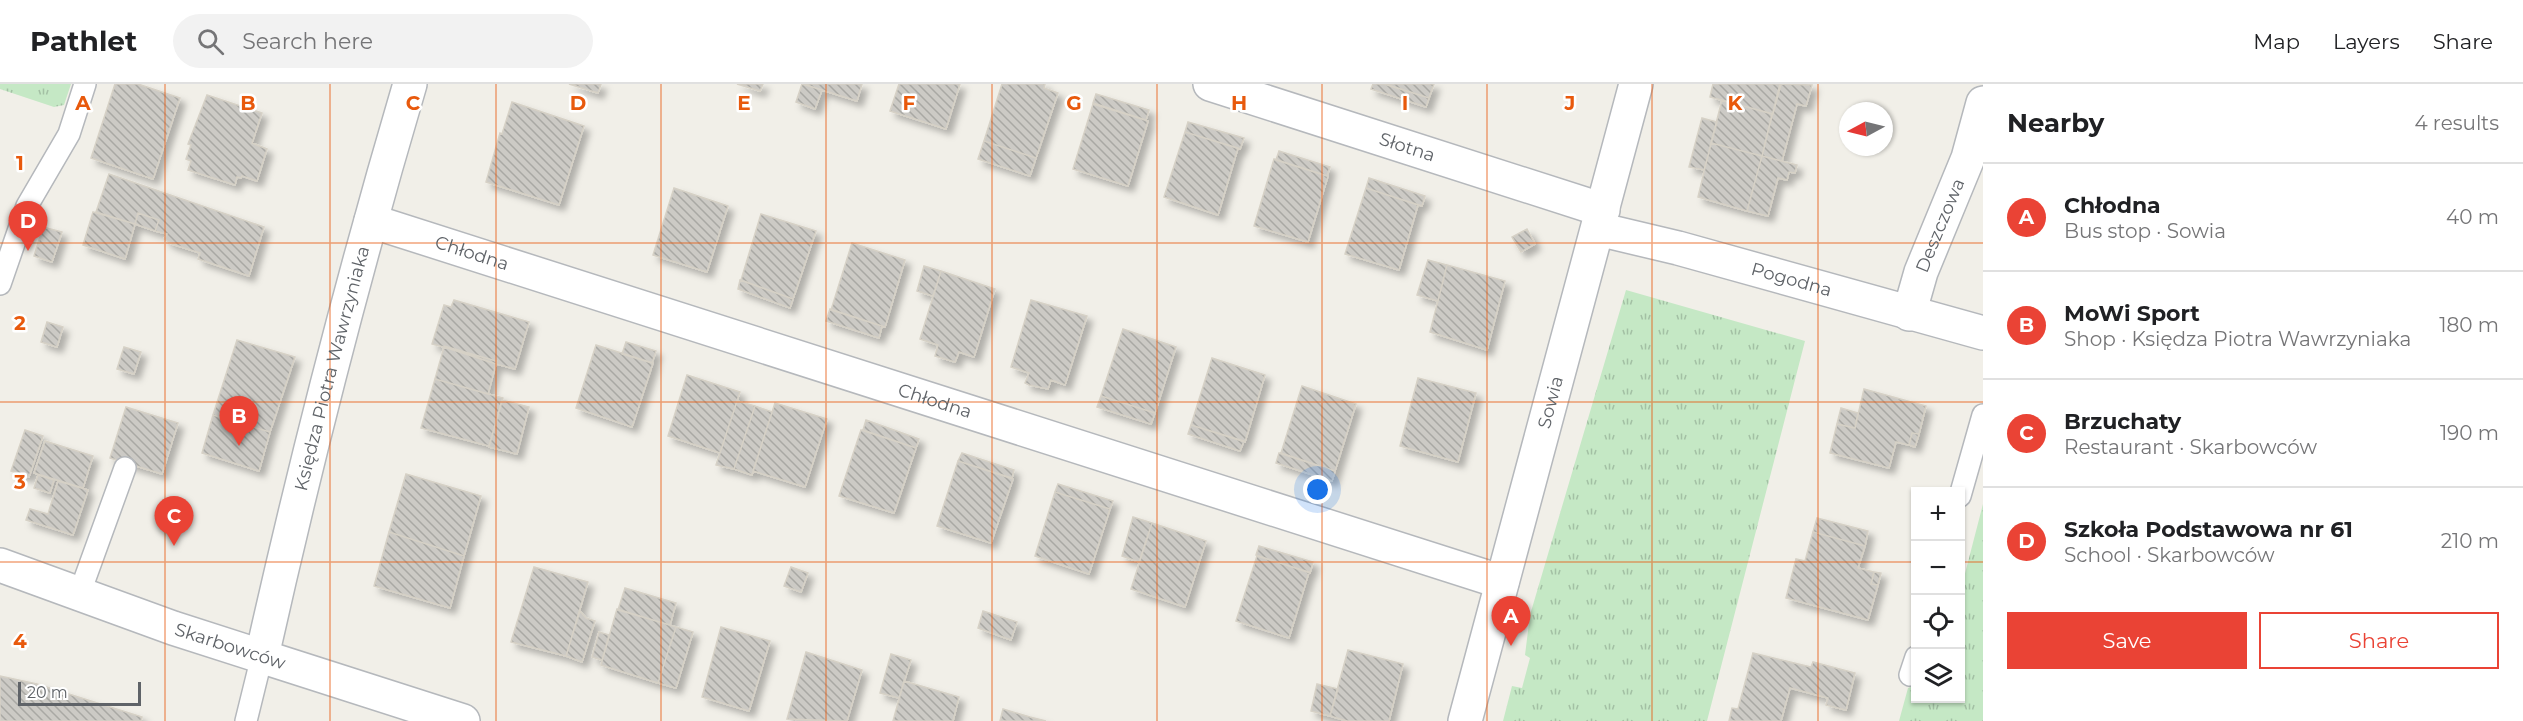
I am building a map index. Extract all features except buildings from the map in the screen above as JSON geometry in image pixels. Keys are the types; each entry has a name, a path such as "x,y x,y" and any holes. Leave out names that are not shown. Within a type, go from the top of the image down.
{"street":[{"name":"Księdza Piotra Wawrzyniaka","path":"262,656 282,564 370,220 410,84"},
{"name":"Słotna","path":"1210,84 1601,219"},
{"name":"Sowia","path":"1465,721 1636,84"},
{"name":"Deszczowa","path":"1909,314 1921,272 1968,158 1983,103"},
{"name":"Pogodna","path":"1601,219 1678,248 1983,333"},
{"name":"Chłodna","path":"370,220 1502,582"},
{"name":"Skarbowców","path":"1,569 463,721"}],"lane":[{"path":"0,284 27,206 69,135 85,84"},
{"path":"1963,487 1983,415"},
{"path":"79,595 125,468"},
{"path":"246,721 262,656"}],"green space":[{"path":"0,84 71,84 64,105 54,107 0,89"},
{"path":"1626,290 1805,341 1707,721 1503,721 1512,686 1522,688 1530,658 1525,655 1530,615"},
{"path":"1983,504 1983,721 1899,721 1908,688 1911,687 1911,703 1965,703 1965,574"}],"place":[{"name":"Szkoła Podstawowa nr 61","path":"28,251"},
{"name":"MoWi Sport","path":"239,446"},
{"name":"Brzuchaty","path":"174,546"},
{"name":"Chłodna","path":"1511,646"}]}
